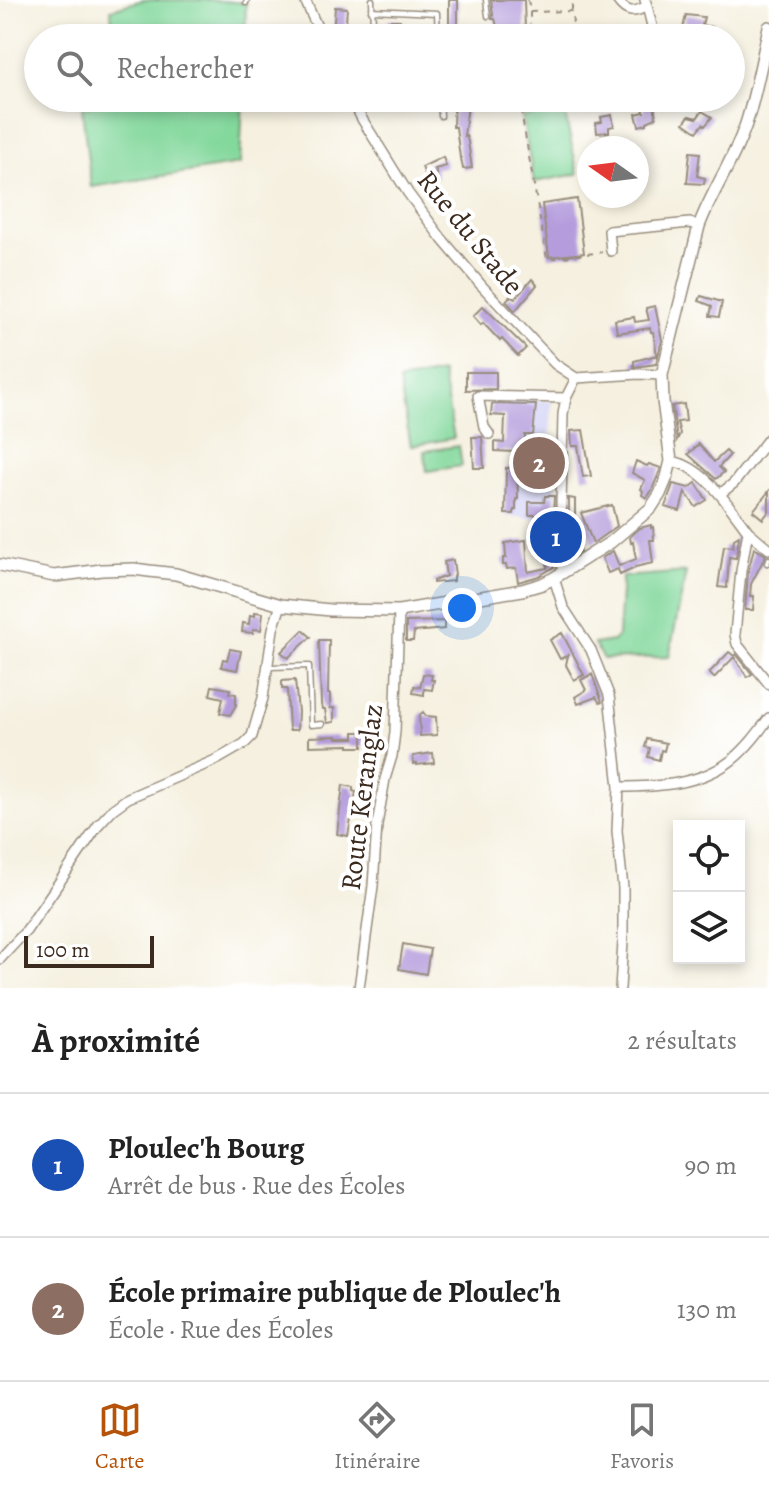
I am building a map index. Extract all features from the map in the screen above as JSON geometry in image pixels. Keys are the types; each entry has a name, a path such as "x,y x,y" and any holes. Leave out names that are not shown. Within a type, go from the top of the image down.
{"street":[{"path":"305,0 316,24"},
{"path":"617,0 627,10 638,11 646,3"},
{"path":"646,3 651,24"},
{"path":"0,565 54,576 123,569 163,572 281,605 330,610 399,611 542,584 611,542 651,508 664,486 671,461 662,375 699,226 745,126 769,27"},
{"name":"Rue du Stade","path":"358,112 408,193 442,239 555,364 576,378"},
{"path":"611,251 609,231 690,223 699,226"},
{"path":"620,988 623,888 617,831 619,787 609,695 591,650 563,607 559,575 563,414 566,398 576,378 662,375"},
{"path":"489,434 484,427 478,396 566,398"},
{"path":"720,494 734,483 769,438"},
{"path":"671,461 695,471 720,494 748,531 769,549"},
{"path":"748,531 735,634 737,644 769,684"},
{"path":"0,959 26,931 99,824 113,809 128,798 218,759 252,736 263,698 273,629 281,605"},
{"name":"Route Keranglaz","path":"359,988 373,886 377,825 394,744 399,611"},
{"path":"619,787 659,787 711,772 730,762 769,718"}],"lane":[{"path":"372,0 373,24"},
{"path":"486,0 488,16"},
{"path":"371,10 437,13 437,24"},
{"path":"441,112 441,116"},
{"path":"268,667 309,666 311,725 322,724"}],"path":[{"path":"528,0 530,24"},
{"path":"572,0 573,24"},
{"path":"530,12 572,11"},
{"path":"523,112 547,259 611,251"}],"shaded area":[{"path":"491,400 552,401 550,440 557,445 555,520 505,516 506,468 521,467 521,460 514,459 514,452 495,451 495,442 510,443 505,416 491,415"}],"green space":[{"path":"143,0 246,3 245,24 112,24 111,9"},
{"path":"82,112 242,112 240,164 91,187"},
{"path":"564,112 577,174 534,182 522,117"},
{"path":"442,373 454,438 411,446 399,381"},
{"path":"459,446 462,466 427,471 424,451"},
{"path":"686,572 669,657 603,659 594,644 613,641 618,636 622,577"}],"building":[{"path":"449,0 458,0 458,24 449,24"},
{"path":"491,0 524,0 525,24 496,24"},
{"path":"335,7 347,8 346,24 334,24"},
{"path":"686,15 704,17 702,24 684,24"},
{"path":"388,20 400,20 400,24 388,24"},
{"path":"454,112 467,112 464,136 468,142 472,168 463,169 456,127 453,127"},
{"path":"655,112 656,118 639,126 636,114"},
{"path":"701,112 712,117 697,132 684,123 689,116 697,118"},
{"path":"612,115 614,126 609,127 609,132 597,133 596,123 602,122 601,117"},
{"path":"690,152 700,153 697,176 705,178 704,184 687,183"},
{"path":"443,157 446,166 435,169 437,177 427,180 422,167"},
{"path":"577,199 584,253 549,257 542,204"},
{"path":"532,279 537,285 515,311 506,301 510,296 515,299"},
{"path":"701,296 722,302 719,317 710,316 712,306 699,301"},
{"path":"483,306 526,348 518,356 473,316"},
{"path":"655,306 662,340 656,364 634,367 634,361 657,355 653,332 650,328 617,333 615,320 634,317 635,322 649,320 646,308"},
{"path":"466,372 496,372 496,389 466,390"},
{"path":"492,404 536,405 533,435 525,435 524,459 514,459 514,452 495,451 495,442 504,443 505,416 491,415"},
{"path":"684,404 686,421 677,422 680,434 677,440 672,406"},
{"path":"583,430 591,476 583,477 578,446 572,446 571,431"},
{"path":"472,437 482,437 484,468 474,468"},
{"path":"699,444 714,462 726,451 730,455 719,467 724,472 716,479 688,454"},
{"path":"530,454 546,454 546,466 552,466 552,476 531,476"},
{"path":"636,461 661,468 647,498 642,495 641,489 645,480 632,473"},
{"path":"506,468 517,468 518,499 514,514 505,514"},
{"path":"696,483 707,500 696,507 685,492 680,511 665,507 673,484 689,488"},
{"path":"769,491 769,511 763,519 753,511"},
{"path":"545,496 554,496 553,515 529,515 529,502 544,502"},
{"path":"569,498 575,499 575,540 580,552 571,557 568,557"},
{"path":"612,505 617,526 593,543 581,513"},
{"path":"651,525 653,563 620,575 618,569 608,573 602,558 613,551 619,566 636,559 630,537 640,528"},
{"path":"551,530 554,567 539,576 518,582 516,568 507,569 503,565 505,543 526,540 528,572 547,568"},
{"path":"739,536 736,558 729,557 727,588 718,587 724,546 733,547 734,539"},
{"path":"754,548 766,555 751,584 753,610 745,610 748,572"},
{"path":"453,560 453,581 433,583 446,576 444,562"},
{"path":"255,612 263,613 261,630 242,632 243,623 249,624 250,615 255,616"},
{"path":"444,621 444,629 414,632 413,641 406,641 406,622"},
{"path":"303,630 311,637 288,658 281,652"},
{"path":"562,633 584,675 574,680 566,665 568,655 560,659 550,640"},
{"path":"319,640 329,640 328,694 330,708 334,708 334,722 327,723 321,704"},
{"path":"230,649 241,651 237,670 221,667"},
{"path":"729,652 734,656 736,654 752,674 747,677 734,657 714,678 709,673"},
{"path":"423,674 432,675 432,690 424,689 424,695 413,693 414,686 420,687"},
{"path":"592,674 602,702 596,697 578,704 575,697 586,690 581,680"},
{"path":"295,680 297,730 289,730 287,689 282,689 282,681"},
{"path":"212,686 230,689 229,693 236,694 236,705 230,715 220,713 223,698 210,695"},
{"path":"423,712 426,716 436,717 437,735 420,736 419,716"},
{"path":"354,732 363,732 363,747 309,746 309,737 354,738"},
{"path":"647,739 666,743 659,760 648,757 650,748 645,747"},
{"path":"433,753 434,763 413,764 413,756"},
{"path":"343,785 353,787 356,792 348,836 337,834"},
{"path":"403,944 430,949 426,974 399,969"}],"place":[{"name":"École primaire publique de Ploulec'h","path":"539,463"},
{"name":"Ploulec'h Bourg","path":"556,537"}]}
